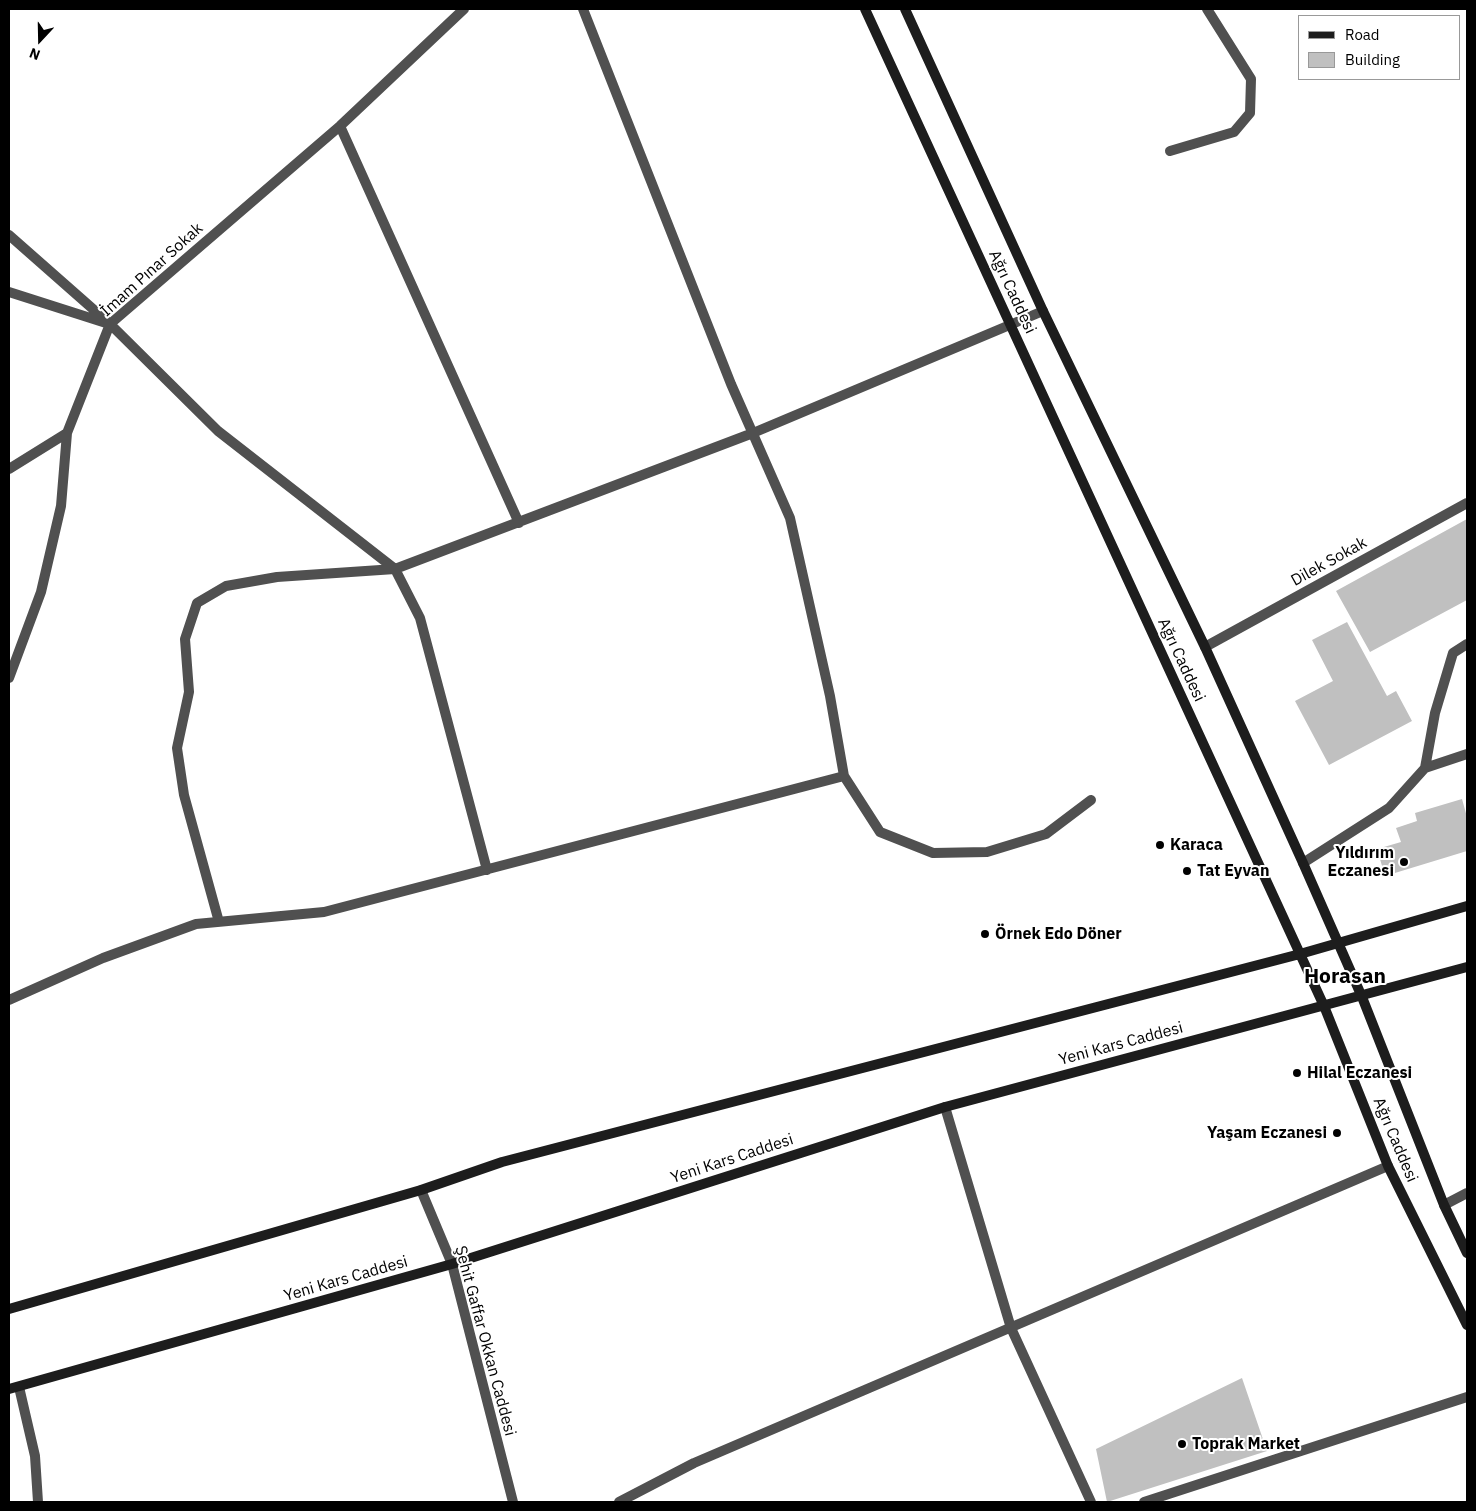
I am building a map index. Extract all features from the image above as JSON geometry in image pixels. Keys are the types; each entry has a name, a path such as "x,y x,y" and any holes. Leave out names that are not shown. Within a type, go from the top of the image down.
{"main road":[{"name":"Ağrı Caddesi","path":"865,9 1324,1006 1388,1166 1467,1325"},
{"name":"Ağrı Caddesi","path":"906,9 1043,311 1205,647 1303,863 1362,996 1444,1205 1467,1253"},
{"path":"9,1309 421,1190 502,1162 1300,954 1467,906"},
{"name":"Yeni Kars Caddesi","path":"14,1388 452,1264 945,1107 1467,967"}],"street":[{"name":"İmam Pınar Sokak","path":"9,678 41,592 57,525 61,506 67,433 110,324 340,126 464,9"},
{"path":"583,9 731,384 790,518 830,696 844,776 880,832 933,853 987,852 1046,834 1091,800"},
{"path":"1170,151 1234,132 1250,113 1251,79 1207,9"},
{"path":"340,126 518,523"},
{"path":"9,235 110,324 218,431 395,569 420,618 487,870"},
{"path":"9,292 110,324"},
{"path":"219,922 184,795 178,748 189,692 185,639 196,603 226,586 277,577 395,569 753,433 1043,311"},
{"path":"9,469 67,433"},
{"name":"Dilek Sokak","path":"1205,647 1467,503"},
{"path":"1425,768 1435,712 1453,653 1467,644"},
{"path":"1303,863 1389,808 1425,768 1467,754"},
{"path":"9,1000 103,958 196,924 324,912 844,776"},
{"path":"945,1107 1011,1328 1090,1502"},
{"path":"619,1502 694,1463 1388,1166"},
{"name":"Şehit Gaffar Okkan Caddesi","path":"421,1190 452,1264 513,1502"},
{"path":"1444,1205 1467,1193"},
{"path":"14,1388 35,1456 38,1502"},
{"path":"1144,1502 1467,1397"}],"building":[{"path":"1467,519 1467,600 1370,652 1336,591"},
{"path":"1347,622 1387,696 1396,691 1412,721 1329,765 1295,701 1333,681 1312,640"},
{"path":"1462,799 1467,817 1467,851 1385,876 1377,849 1401,842 1396,828 1417,821 1415,813"},
{"path":"1242,1378 1267,1451 1107,1502 1096,1449"}],"place":[{"name":"Karaca","path":"1160,845"},
{"name":"Yıldırım Eczanesi","path":"1404,862"},
{"name":"Tat Eyvan","path":"1187,871"},
{"name":"Örnek Edo Döner","path":"985,934"},
{"name":"Hilal Eczanesi","path":"1297,1073"},
{"name":"Yaşam Eczanesi","path":"1337,1133"},
{"name":"Toprak Market","path":"1182,1444"}],"district":[{"name":"Horasan","path":"1345,977"}]}
